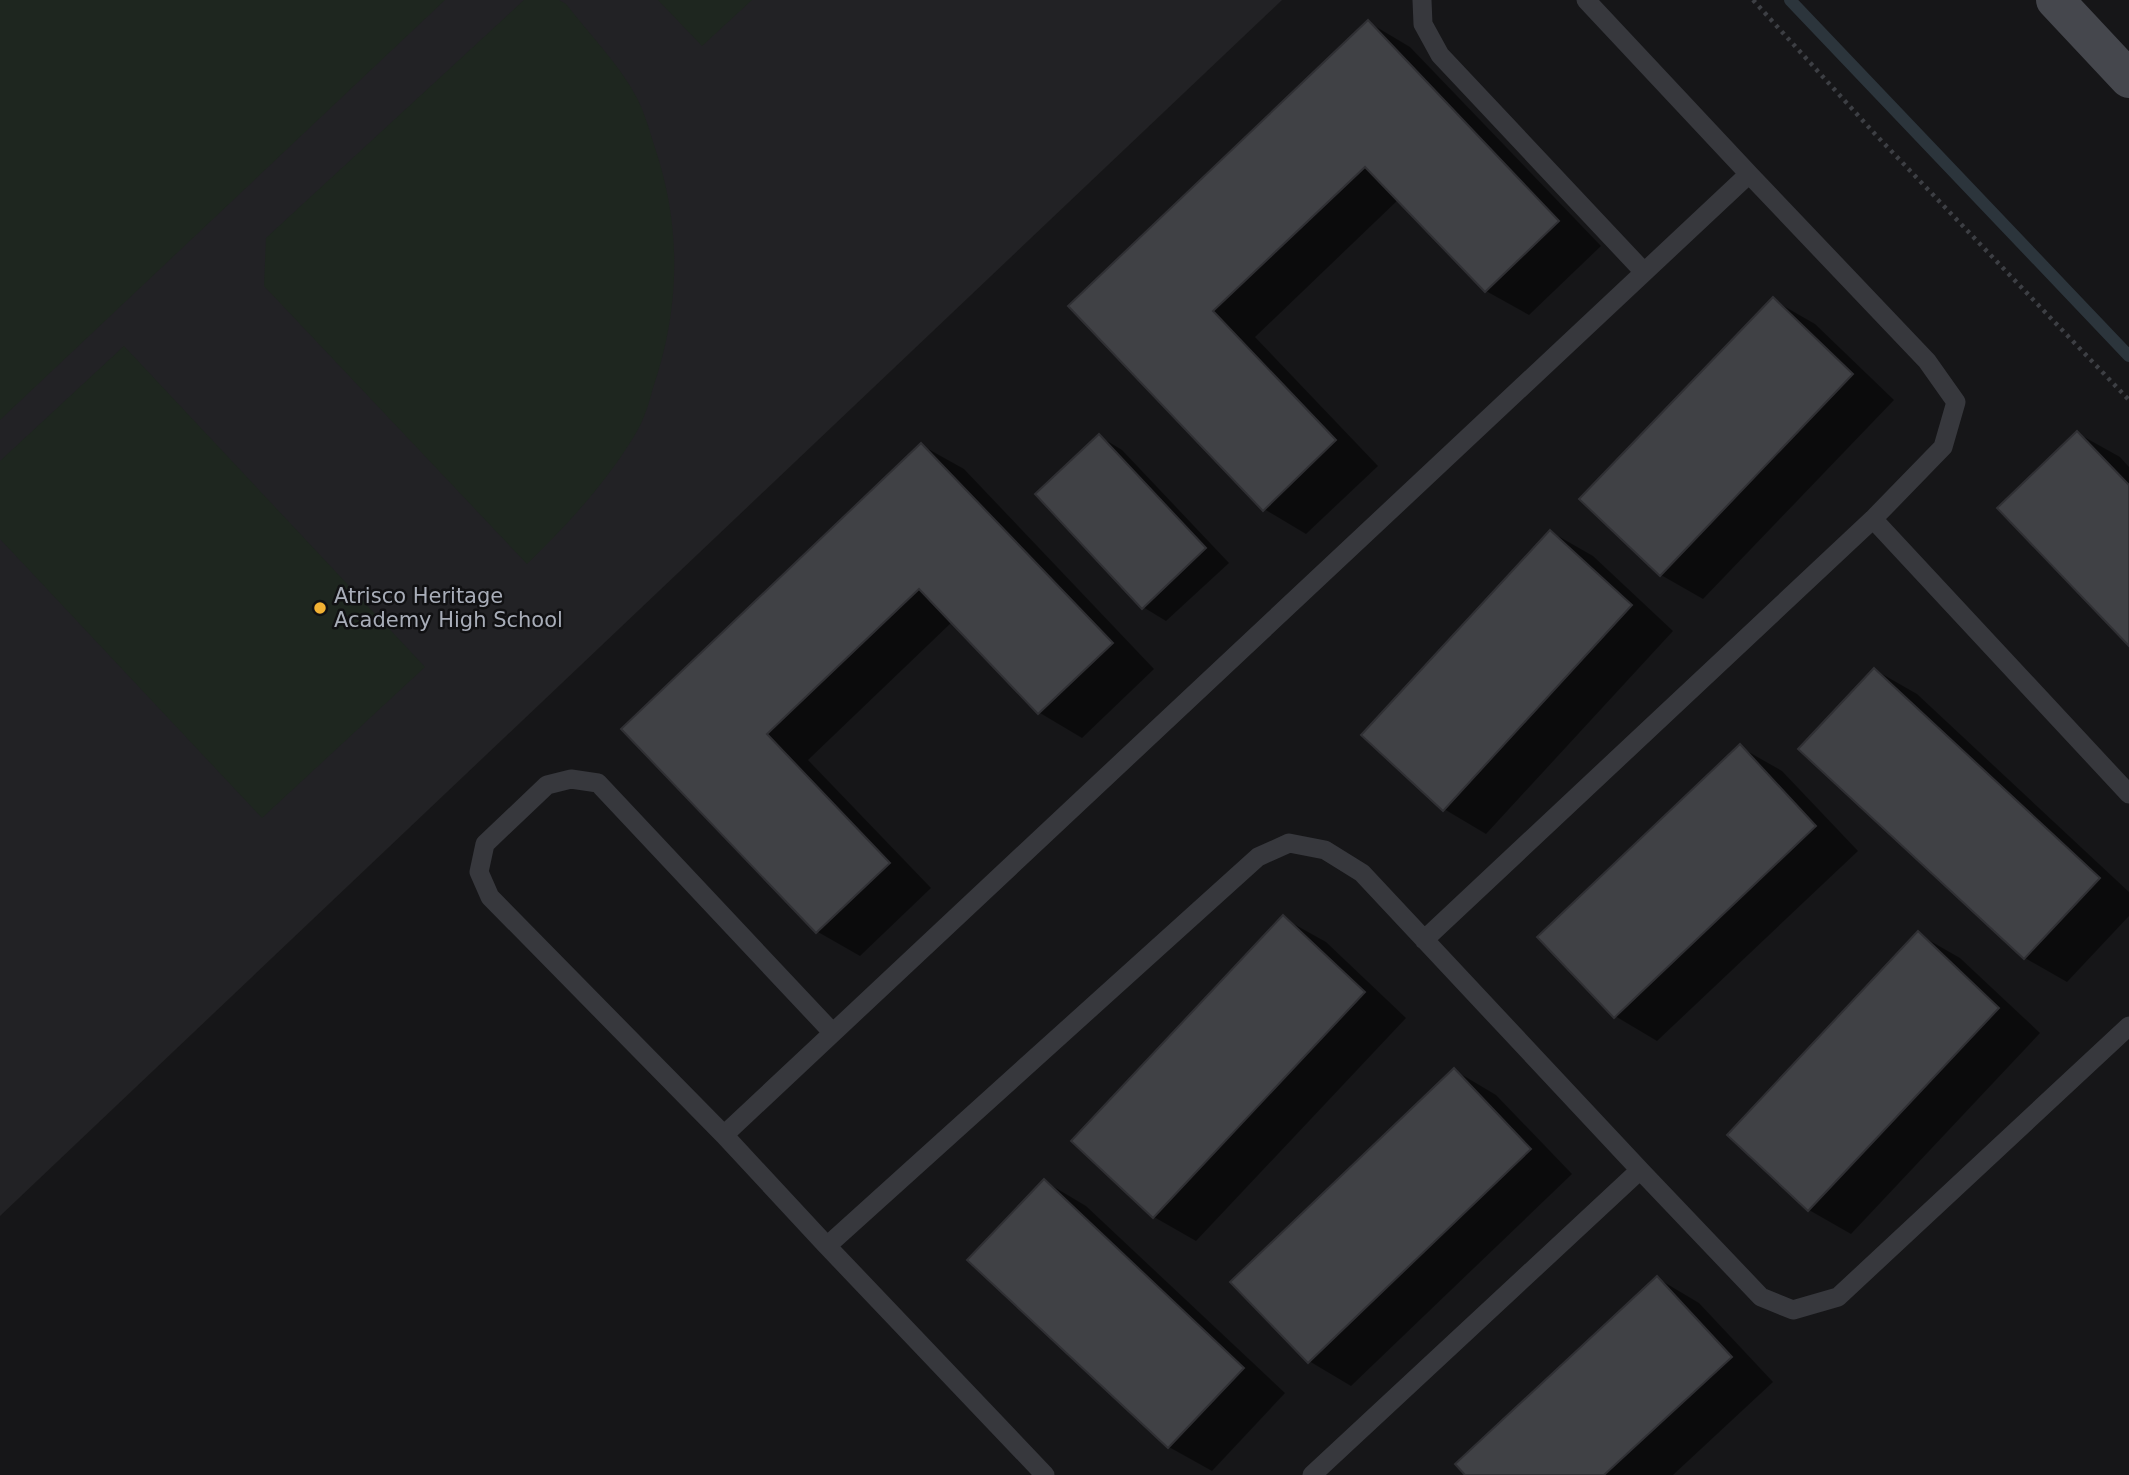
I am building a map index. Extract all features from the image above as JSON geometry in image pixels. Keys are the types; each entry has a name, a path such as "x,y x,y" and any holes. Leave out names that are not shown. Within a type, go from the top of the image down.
{"main road":[{"path":"2055,0 2129,79"}],"lane":[{"path":"1422,0 1423,24 1440,55 1644,272"},
{"path":"1424,940 1873,519 1943,447 1956,402 1927,361 1586,0"},
{"path":"724,1135 1749,174"},
{"path":"1873,519 2129,794"},
{"path":"832,1032 598,783 571,779 547,785 485,844 479,872 490,897 724,1135 1045,1475"},
{"path":"827,1246 1258,857 1289,843 1325,850 1362,873 1760,1297 1793,1310 1838,1297 2129,1026"},
{"path":"1312,1475 1640,1170"}],"path":[{"path":"1753,0 1875,134 2129,400"}],"shaded area":[{"name":"Atrisco Heritage Academy High School","path":"0,0 1282,0 0,1216"},
{"path":"0,0 445,0 0,420"},
{"path":"524,0 559,0 566,4 630,85 647,123 664,178 670,208 674,268 673,298 662,358 639,428 600,485 527,564 264,286 266,238"},
{"path":"658,0 752,0 702,46"},
{"path":"124,346 425,667 262,818 0,539 0,461"}],"building":[{"path":"1368,20 1559,221 1485,292 1365,167 1213,311 1336,440 1263,511 1068,306"},
{"path":"1773,297 1853,374 1660,576 1579,499"},
{"path":"2077,431 2129,485 2129,646 1997,508"},
{"path":"1099,434 1206,548 1142,609 1035,494"},
{"path":"921,443 1113,643 1038,714 919,589 767,734 890,863 816,933 621,729"},
{"path":"1550,530 1632,605 1443,811 1361,735"},
{"path":"1874,668 2100,878 2024,959 1798,749"},
{"path":"1740,744 1816,826 1614,1018 1537,937"},
{"path":"1283,915 1365,992 1153,1218 1071,1141"},
{"path":"1918,931 1999,1008 1808,1211 1727,1135"},
{"path":"1454,1068 1531,1149 1308,1363 1230,1282"},
{"path":"1044,1179 1244,1368 1168,1448 967,1260"},
{"path":"1657,1276 1732,1357 1604,1475 1465,1475 1455,1464"}],"waterway":[{"path":"1790,0 2129,356"}],"place":[{"name":"Atrisco Heritage Academy High School","path":"320,608"}]}
